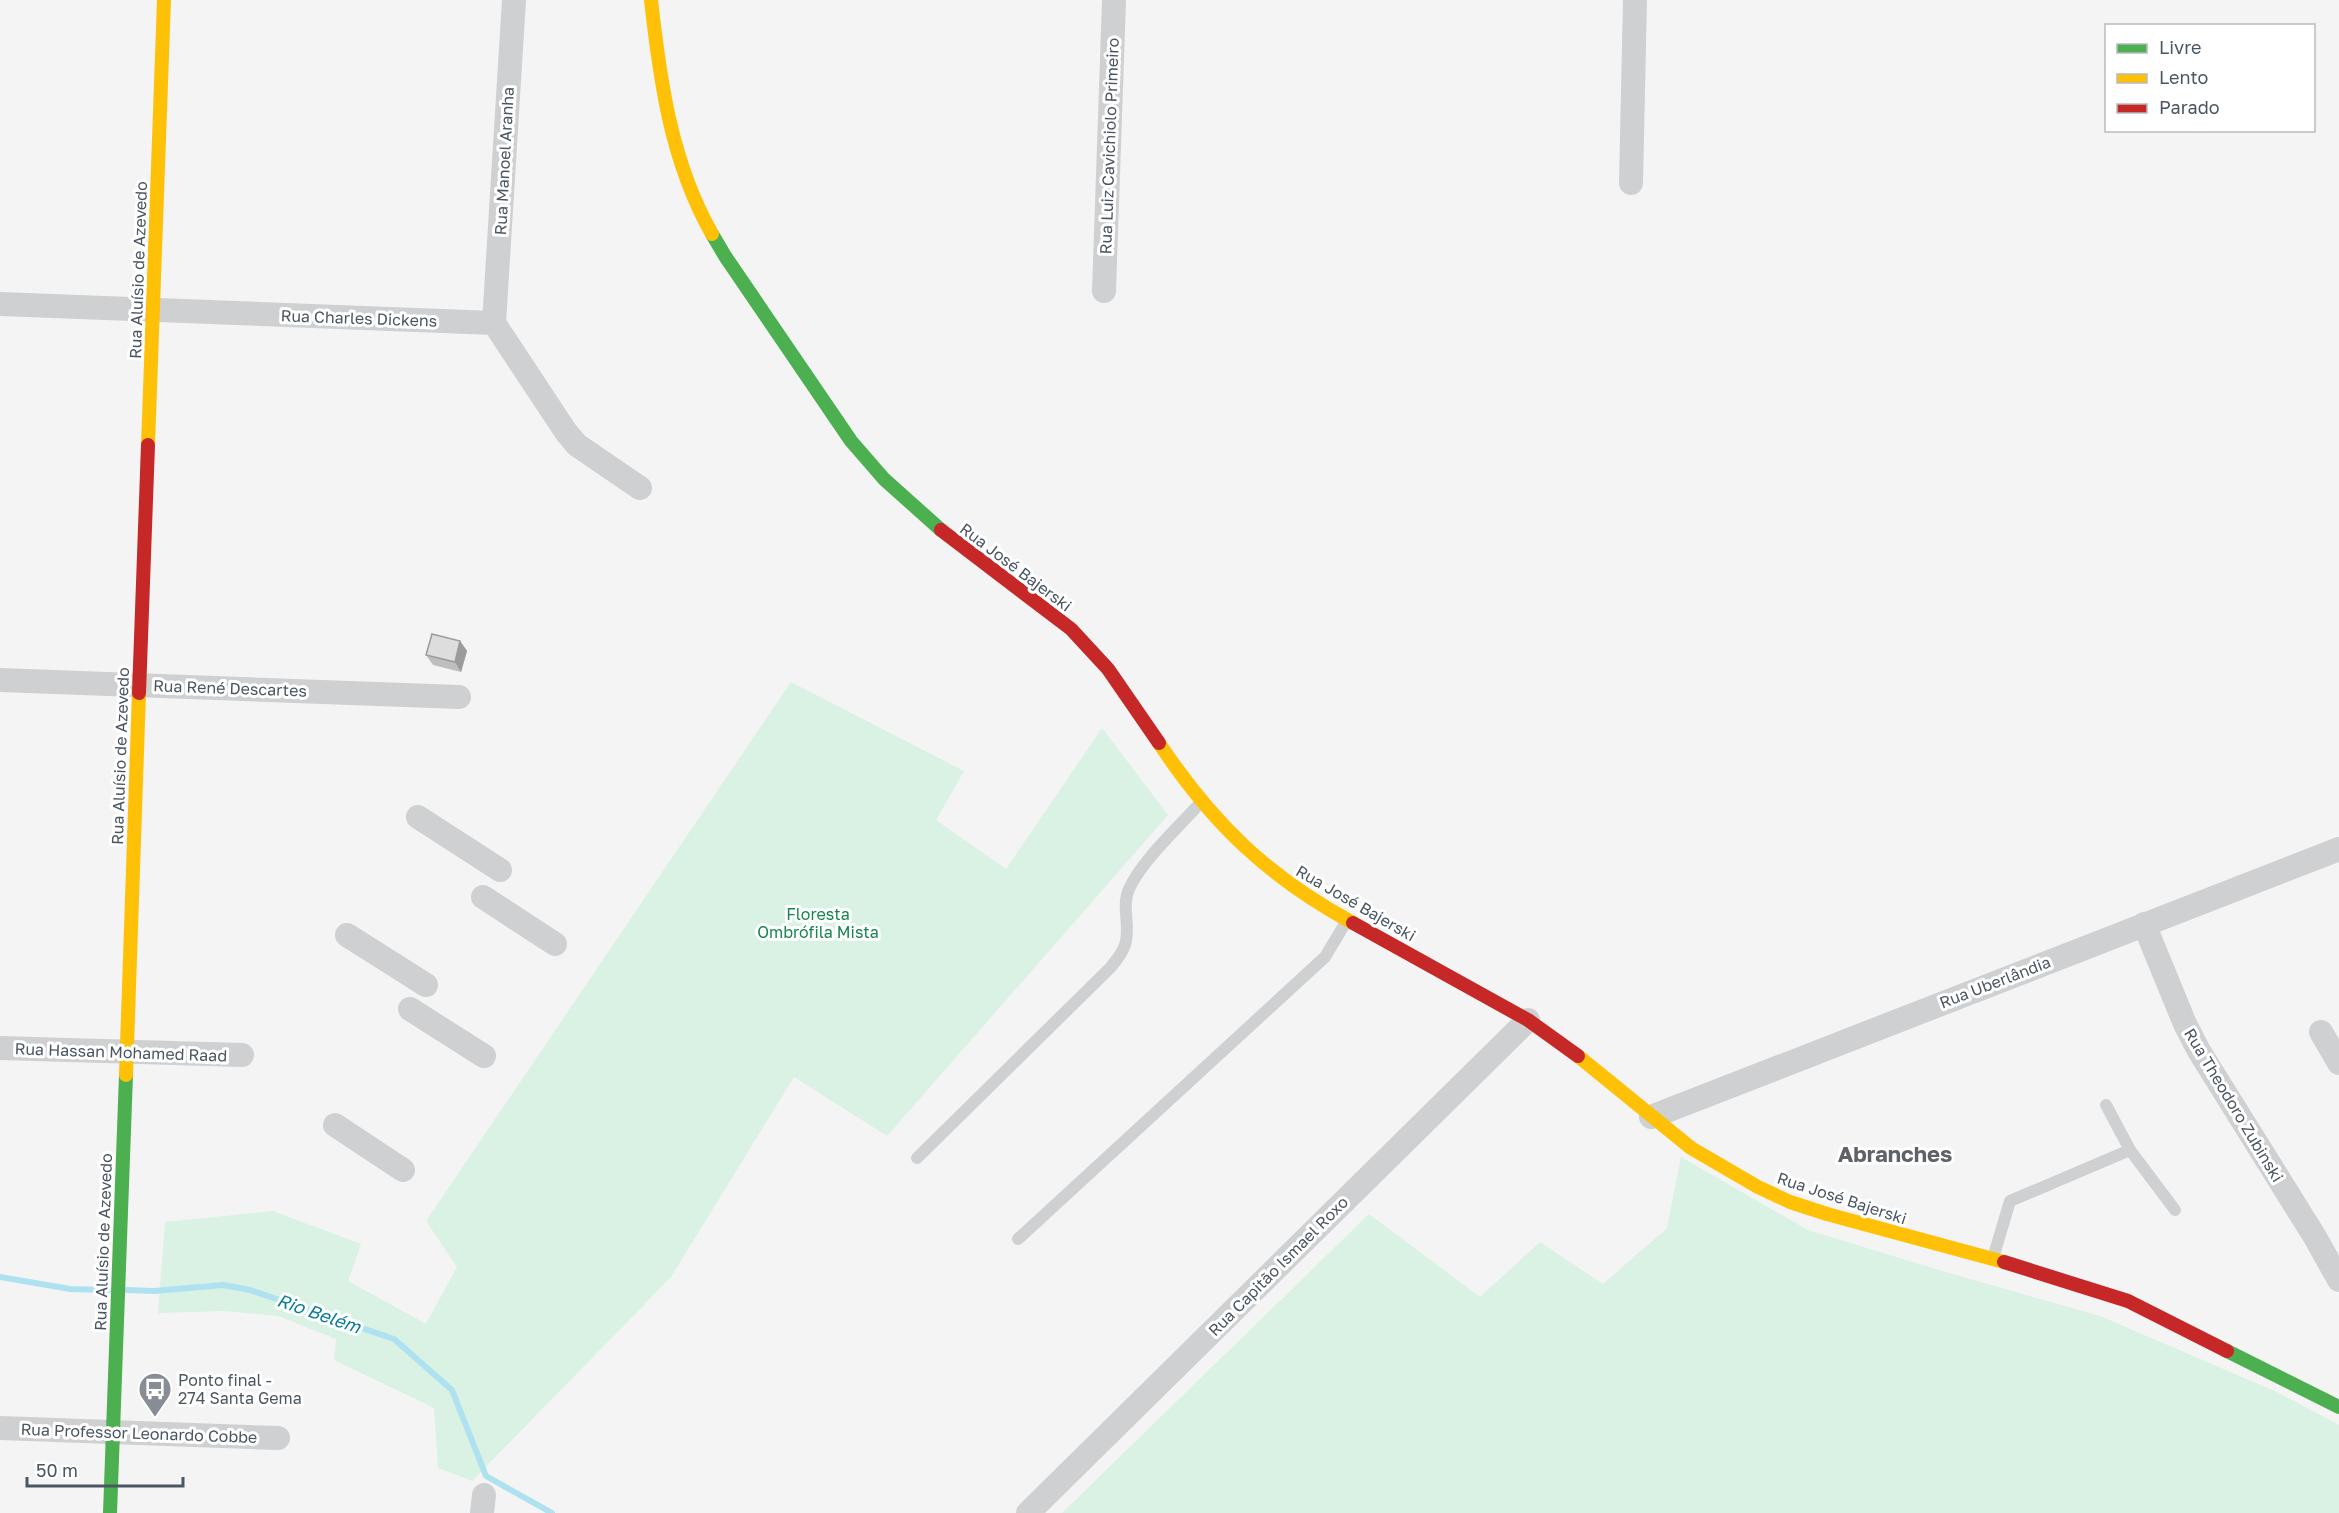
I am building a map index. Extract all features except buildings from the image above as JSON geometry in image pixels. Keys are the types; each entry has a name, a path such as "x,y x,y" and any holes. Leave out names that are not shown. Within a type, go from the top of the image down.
{"main road":[{"name":"Rua Aluísio de Azevedo","path":"110,1513 164,0"},
{"name":"Rua José Bajerski","path":"651,0 663,100 671,135 692,195 725,256 858,450 896,494 947,536 1049,610 1092,650 1201,802 1232,836 1285,882 1347,920 1528,1020 1576,1054 1691,1148 1721,1167 1790,1202 1874,1228 2084,1285 2128,1301 2339,1407"}],"street":[{"name":"Rua Manoel Aranha","path":"494,323 514,0"},
{"name":"Rua Luiz Cavichiolo Primeiro","path":"1104,291 1113,0"},
{"path":"1631,183 1635,0"},
{"name":"Rua Charles Dickens","path":"0,304 494,323"},
{"path":"494,323 577,445 640,488"},
{"name":"Rua René Descartes","path":"0,680 459,697"},
{"path":"418,817 501,870"},
{"name":"Rua Uberlândia","path":"1652,1117 2339,849"},
{"path":"483,897 555,944"},
{"name":"Rua Theodoro Zubinski","path":"2144,924 2185,1024 2199,1051 2316,1237 2339,1280"},
{"path":"347,935 426,985"},
{"path":"410,1009 484,1056"},
{"name":"Rua Capitão Ismael Roxo","path":"1028,1513 1528,1020"},
{"path":"2321,1032 2339,1063"},
{"name":"Rua Hassan Mohamed Raad","path":"0,1048 242,1055"},
{"path":"335,1125 403,1170"},
{"name":"Rua Professor Leonardo Cobbe","path":"0,1428 278,1438"}],"lane":[{"path":"917,1158 1110,968 1121,954 1127,934 1125,904 1128,891 1152,857 1201,802"},
{"path":"1018,1239 1325,957 1347,920"},
{"path":"2106,1105 2130,1150 2175,1210"},
{"path":"1993,1259 2010,1201 2130,1150"}],"green space":[{"name":"Floresta Ombrófila Mista","path":"791,682 964,771 936,820 1006,869 1102,728 1168,815 887,1136 794,1077 671,1277 472,1481 438,1468 434,1408 334,1360 336,1339 278,1316 225,1311 158,1313 165,1222 273,1211 361,1244 348,1281 426,1324 457,1267 426,1221"},
{"path":"1681,1157 1808,1230 2100,1316 2277,1392 2339,1425 2339,1513 1062,1513 1369,1214 1480,1297 1540,1242 1603,1284 1667,1228"}],"waterway":[{"name":"Rio Belém","path":"0,1277 70,1289 108,1290"},
{"name":"Rio Belém","path":"127,1290 154,1291 223,1285 250,1290 394,1339 452,1390 486,1476 552,1513"}],"traffic: fast":[{"path":"712,234 851,441 884,479 941,530"},
{"path":"110,1513 126,1075"},
{"path":"2227,1351 2339,1407"}],"traffic: slow":[{"path":"148,445 164,0"},
{"path":"651,0 663,91 677,150 698,207 712,234"},
{"path":"126,1075 139,693"},
{"path":"1159,743 1200,798 1244,846 1294,887 1353,923"},
{"path":"1578,1056 1691,1148 1758,1187 1790,1202 1827,1214 2004,1262"}],"traffic: jam":[{"path":"139,693 148,445"},
{"path":"941,530 1071,629 1108,669 1159,743"},
{"path":"1353,923 1528,1020 1578,1056"},
{"path":"2004,1262 2128,1301 2227,1351"}],"place":[{"name":"Ponto final - 274 Santa Gema","path":"155,1418"}],"district":[{"name":"Abranches","path":"1895,1153"}]}
